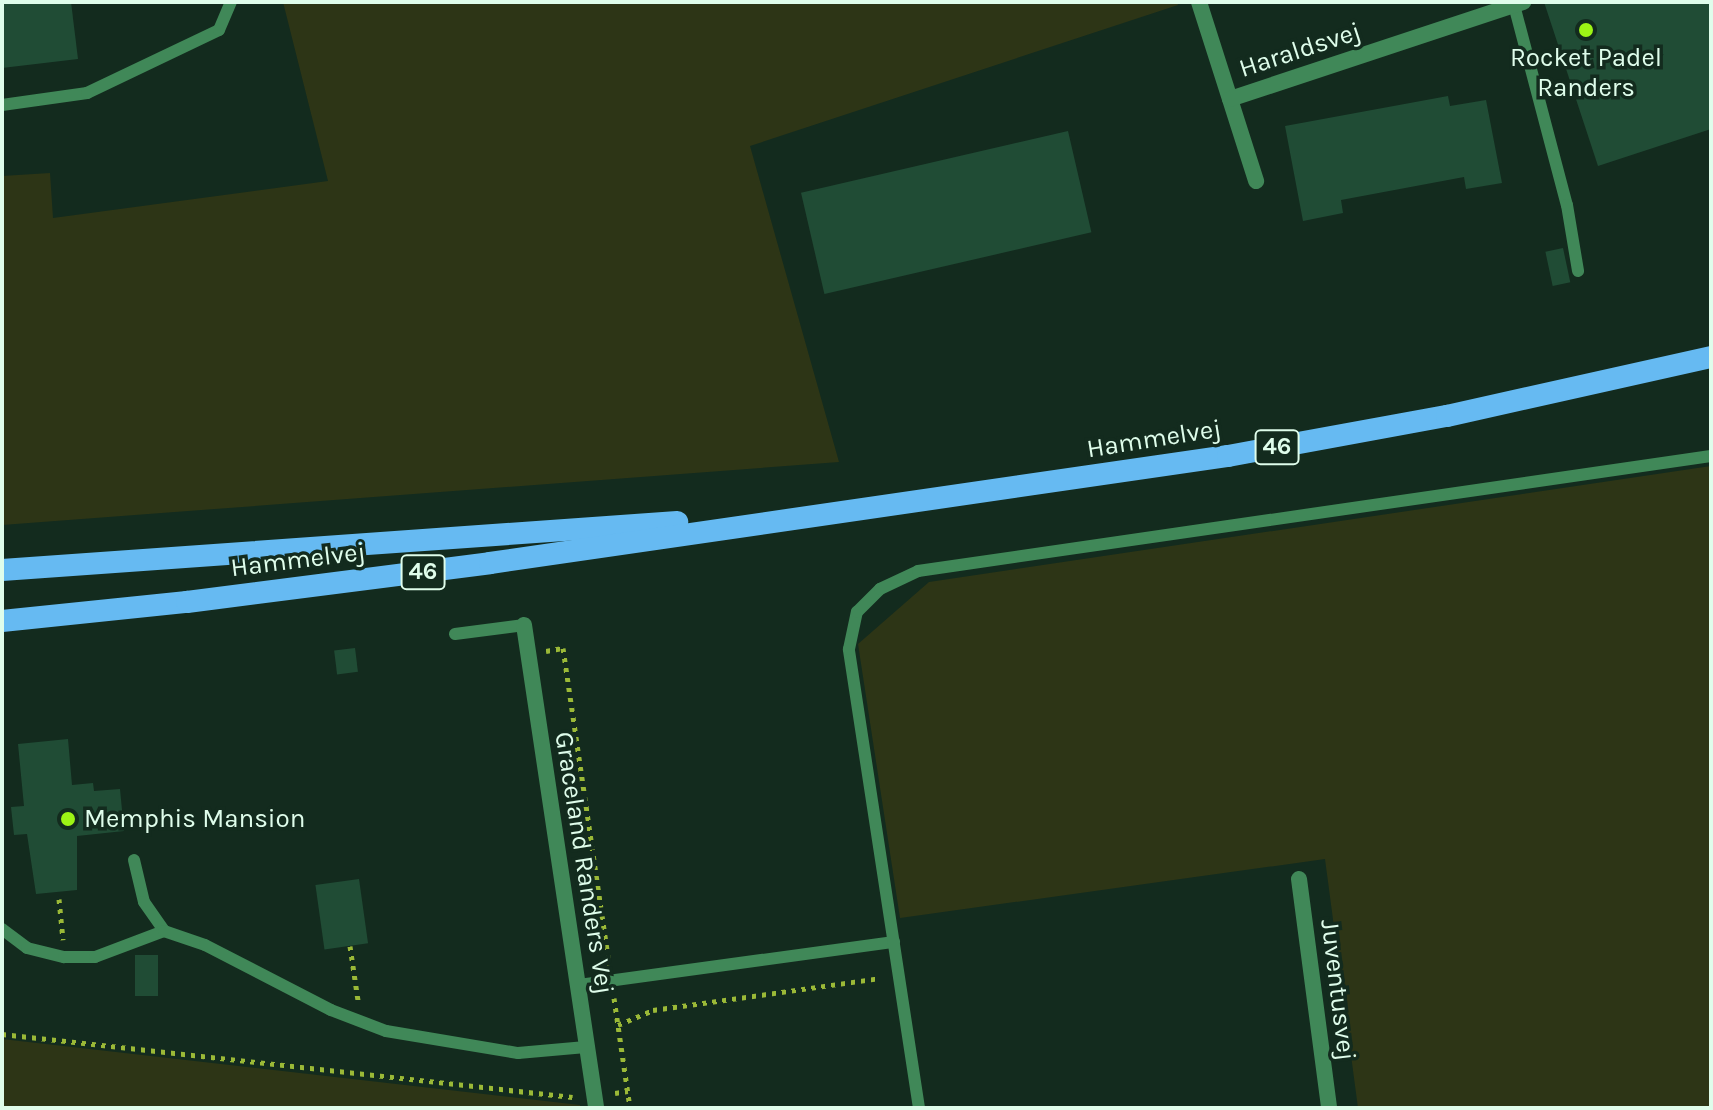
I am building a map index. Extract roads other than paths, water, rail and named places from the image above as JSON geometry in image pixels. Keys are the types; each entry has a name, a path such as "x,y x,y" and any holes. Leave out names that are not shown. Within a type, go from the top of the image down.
{"highway":[{"name":"Hammelvej","path":"2,621 187,602 490,563 1228,456 1447,416 1711,357"},
{"name":"Hammelvej","path":"2,570 838,511"},
{"path":"2,556 282,551"},
{"path":"2,586 282,551"}],"street":[{"name":"Haraldsvej","path":"1199,2 1256,181"},
{"name":"Haraldsvej","path":"1230,99 1518,4"},
{"name":"Graceland Randers Vej","path":"524,625 595,1102"},
{"name":"Juventusvej","path":"1299,879 1329,1108"}],"lane":[{"path":"2,105 87,93 219,30 231,2"},
{"path":"1518,4 1567,205 1578,271"},
{"path":"919,1108 849,649 857,612 880,589 918,571 1711,456"},
{"path":"455,634 524,625"},
{"path":"134,860 144,902 164,931 205,945 356,1020 386,1031 518,1053 586,1047"},
{"path":"2,929 27,948 64,957 95,957 164,931"},
{"path":"579,985 894,942"}],"place":[{"name":"Rocket Padel Randers","path":"1586,30"},
{"name":"Memphis Mansion","path":"68,819"}]}
